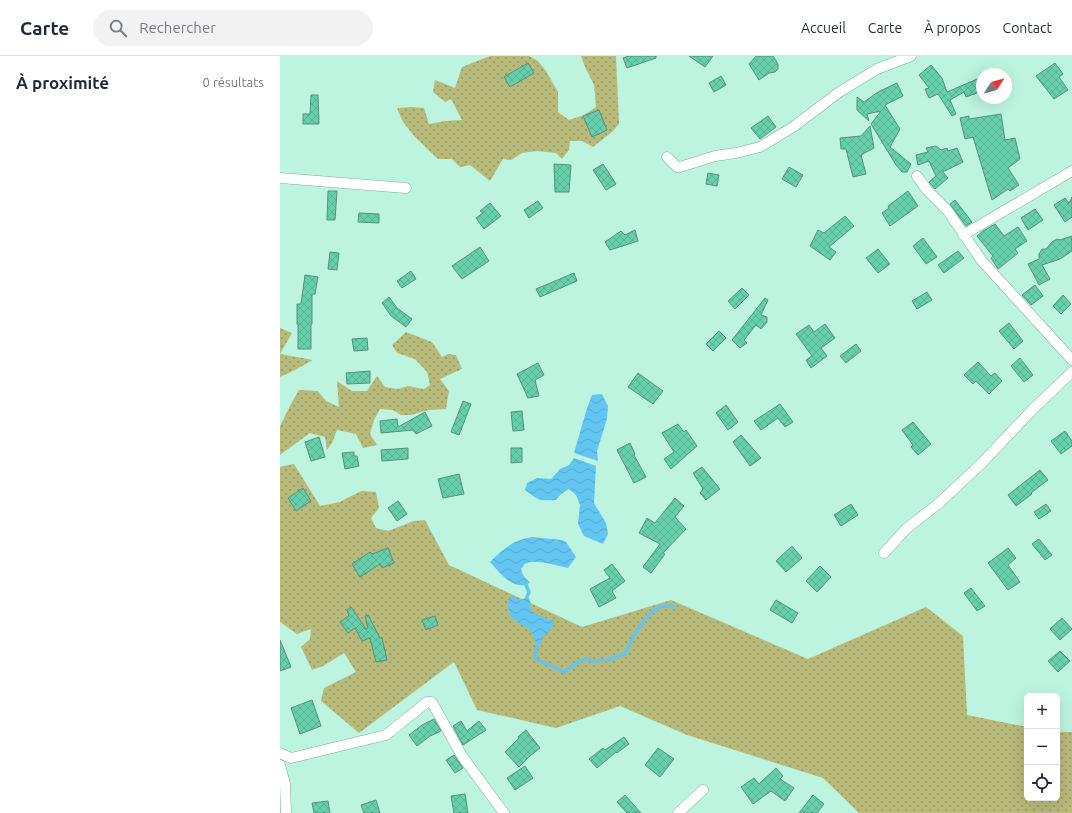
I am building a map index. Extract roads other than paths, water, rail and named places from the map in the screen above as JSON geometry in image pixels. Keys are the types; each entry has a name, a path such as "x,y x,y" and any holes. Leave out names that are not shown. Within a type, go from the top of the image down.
{"street":[{"path":"667,157 677,167 680,167 715,156 760,147 793,127 838,93 877,69 912,56"},
{"path":"963,235 1072,171"},
{"path":"917,176 927,190 947,210 982,262 1072,360"},
{"path":"280,178 406,188"},
{"path":"884,553 907,528 938,504 982,463 1033,409 1072,372"},
{"path":"280,754 291,758 386,735 427,702 431,702 462,756 504,813"},
{"path":"280,765 285,784 286,813"},
{"path":"678,813 703,790"}],"water":[{"path":"602,394 608,406 607,419 597,451 598,461 574,453 592,395"},
{"path":"574,458 596,466 594,503 606,523 608,534 603,544 584,536 578,524 580,505 576,495 569,489 561,494 556,500 542,500 525,490 527,483 537,478 551,479 560,469 569,465"},
{"path":"532,537 562,540 566,542 576,557 568,568 540,562 529,562 521,569 523,575 530,583 518,585 503,576 490,562 499,553 519,540"},
{"path":"513,595 520,601 526,597 529,598 531,604 530,610 540,616 554,621 552,628 542,637 541,645 535,641 530,630 509,615 508,600"}],"waterway":[{"path":"526,585 529,592 527,597"},
{"path":"538,644 535,655 536,659 564,672 585,659 595,661 607,660 625,654 635,635 649,615 662,606 675,607"}]}
